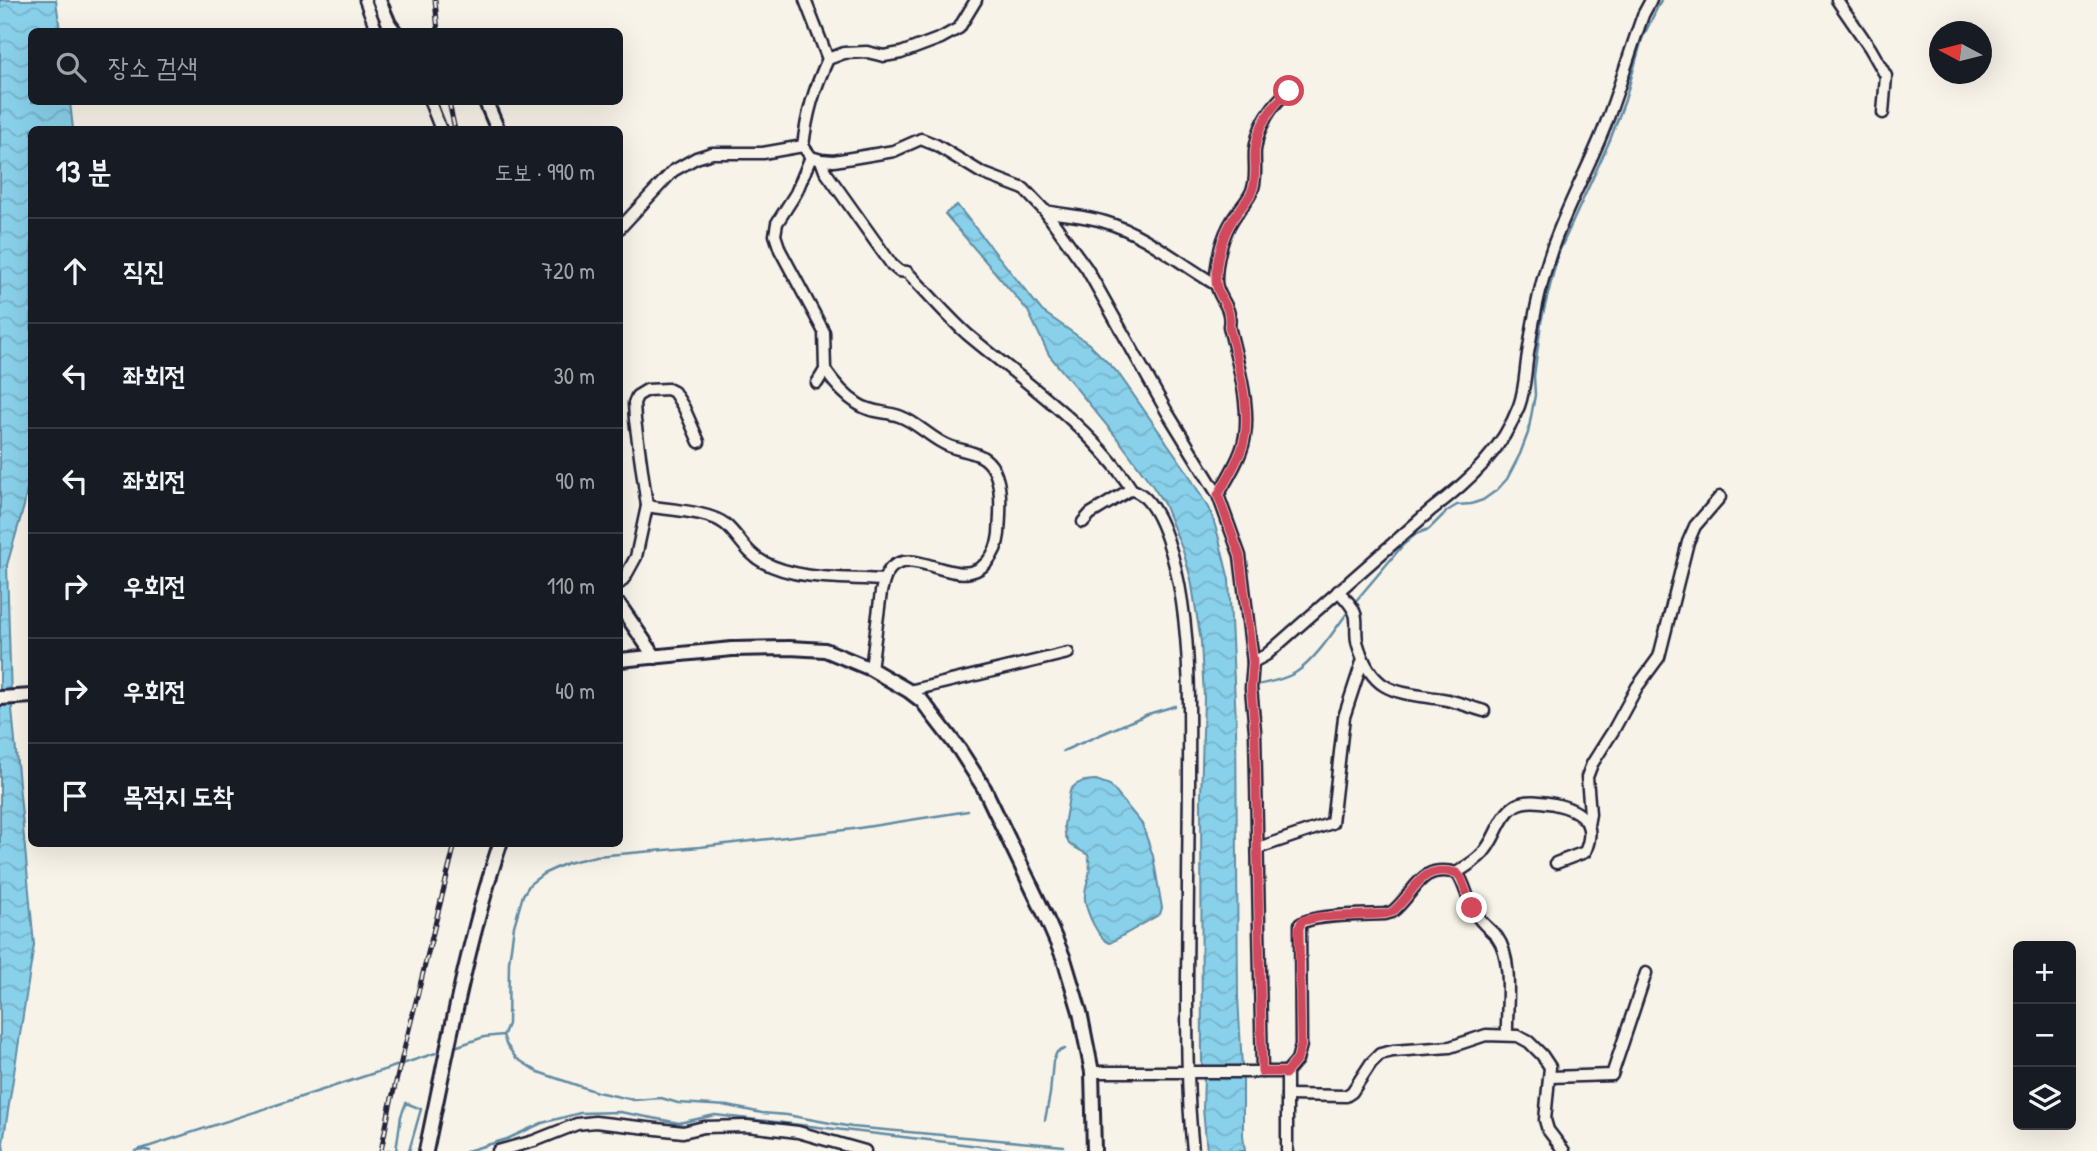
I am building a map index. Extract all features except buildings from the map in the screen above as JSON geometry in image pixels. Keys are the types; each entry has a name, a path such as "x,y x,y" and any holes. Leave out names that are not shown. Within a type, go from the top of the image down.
{"main road":[{"path":"373,4 392,28"},
{"path":"487,105 496,126"},
{"path":"623,610 655,657"},
{"path":"623,660 732,649 825,650 870,669 922,701 960,749 984,788 1064,959 1080,1012 1092,1072 1094,1151"},
{"path":"0,698 28,696"},
{"path":"426,1151 466,960 499,847"}],"street":[{"path":"805,0 828,59"},
{"path":"803,146 814,90 828,59 844,53 867,52 884,56 901,53 941,38 959,29 976,0"},
{"path":"1253,662 1266,655 1474,475 1504,435 1519,406 1525,384 1528,349 1552,249 1603,131 1643,15 1651,0"},
{"path":"1837,0 1886,76 1883,113"},
{"path":"373,4 376,28"},
{"path":"1218,495 1242,450 1246,430 1245,409 1229,326 1231,317 1216,284 1223,239 1231,221 1253,189 1255,149 1262,125 1275,103 1289,91"},
{"path":"431,105 439,126"},
{"path":"816,159 834,161 875,156 921,139 982,173 1024,189 1045,211 1087,269 1167,412 1218,495 1240,556 1253,662 1251,688 1255,731 1262,1072"},
{"path":"803,146 825,171 892,265 899,271 907,272 967,334 1023,378 1106,454 1132,490 1139,492 1152,506 1165,533 1182,604 1188,686 1191,1072 1188,1107 1193,1151"},
{"path":"623,225 673,171 696,158 712,153 763,153 803,146"},
{"path":"816,159 777,223 775,235 780,250 824,332 825,370 817,383"},
{"path":"1045,211 1105,222 1134,234 1216,284"},
{"path":"825,370 856,403 867,409 900,416 950,447 985,458 994,471 1000,495 998,544 980,570 957,573 907,562 891,568 881,592 870,669"},
{"path":"623,579 636,557 647,506 635,420 634,403 637,396 648,390 668,389 674,392 699,442"},
{"path":"1083,522 1090,514 1132,490"},
{"path":"1556,863 1585,852 1590,814 1587,777 1637,687 1659,657 1688,542 1695,526 1720,497"},
{"path":"647,506 712,517 725,524 751,555 776,568 824,577 884,580"},
{"path":"1338,591 1356,616 1356,638 1363,659 1378,681 1399,693 1455,701 1484,711"},
{"path":"909,691 1068,653"},
{"path":"1258,848 1332,823 1346,706 1363,659"},
{"path":"1457,873 1481,856 1503,818 1522,802 1546,803 1572,809 1581,814 1588,825"},
{"path":"1285,1074 1297,1060 1301,1045 1302,921 1319,917 1385,914 1396,909 1425,874 1438,870 1457,873 1461,878 1476,915 1497,937 1505,956 1507,1035"},
{"path":"1550,1077 1612,1075 1646,973"},
{"path":"1287,1095 1346,1096 1352,1092 1380,1054 1450,1047 1486,1035 1518,1036 1530,1042 1550,1067 1545,1120 1548,1130 1564,1151"},
{"path":"1092,1072 1283,1072 1287,1076 1287,1151"},
{"path":"498,1151 577,1124 595,1122 682,1132 704,1126 747,1126 798,1132 866,1151"}],"water":[{"path":"0,0 56,0 60,28 28,28 28,105 70,105 73,126 28,126 28,484 7,565 11,698 34,945 3,1143 4,1151 0,1151"},
{"path":"957,205 1042,311 1089,344 1118,373 1186,470 1211,513 1229,580 1236,721 1238,997 1242,1067 1202,1068 1201,798 1204,698 1201,642 1191,579 1183,551 1164,504 1152,485 1049,355 1028,311 945,214"},
{"path":"1096,780 1110,785 1142,824 1153,856 1162,908 1160,914 1110,943 1097,931 1086,905 1090,868 1088,855 1069,844 1064,825 1072,788 1081,782"},
{"path":"1243,1076 1245,1151 1207,1151 1203,1109 1204,1077"}],"waterway":[{"path":"1354,603 1403,545 1416,534 1429,529 1457,505 1483,500 1497,490 1507,479 1520,454 1528,433 1535,395 1534,376 1541,322 1558,254 1610,140 1625,100 1642,39 1661,0"},
{"path":"1257,685 1286,677 1303,668 1325,644 1350,609"},
{"path":"1063,751 1148,714 1175,706"},
{"path":"504,1034 508,1024 509,962 514,926 523,895 530,884 543,874 567,863 596,856 853,829 968,811"},
{"path":"452,1048 484,1037 503,1035 516,1058 538,1072 597,1092 634,1100 661,1098 678,1103 728,1106 852,1127 1064,1146"},
{"path":"1045,1120 1053,1061 1057,1052 1065,1049"},
{"path":"135,1151 442,1051"},
{"path":"396,1151 401,1116 406,1103 421,1109 409,1151"},
{"path":"467,1151 507,1139 542,1123 580,1113 620,1112 679,1123 715,1115 1022,1151"},
{"path":"140,1149 150,1151"}],"railway":[{"path":"435,0 438,28"},
{"path":"450,105 454,126"},
{"path":"381,1151 454,847"}],"route":[{"path":"1289,91 1275,103 1264,118 1255,149 1253,189 1231,221 1223,239 1216,284 1231,317 1229,326 1245,409 1246,430 1242,450 1218,495 1240,556 1253,662 1251,688 1255,731 1262,1072 1285,1074 1300,1054 1299,928 1302,921 1319,917 1392,912 1425,874 1438,870 1457,873 1472,908"}]}
